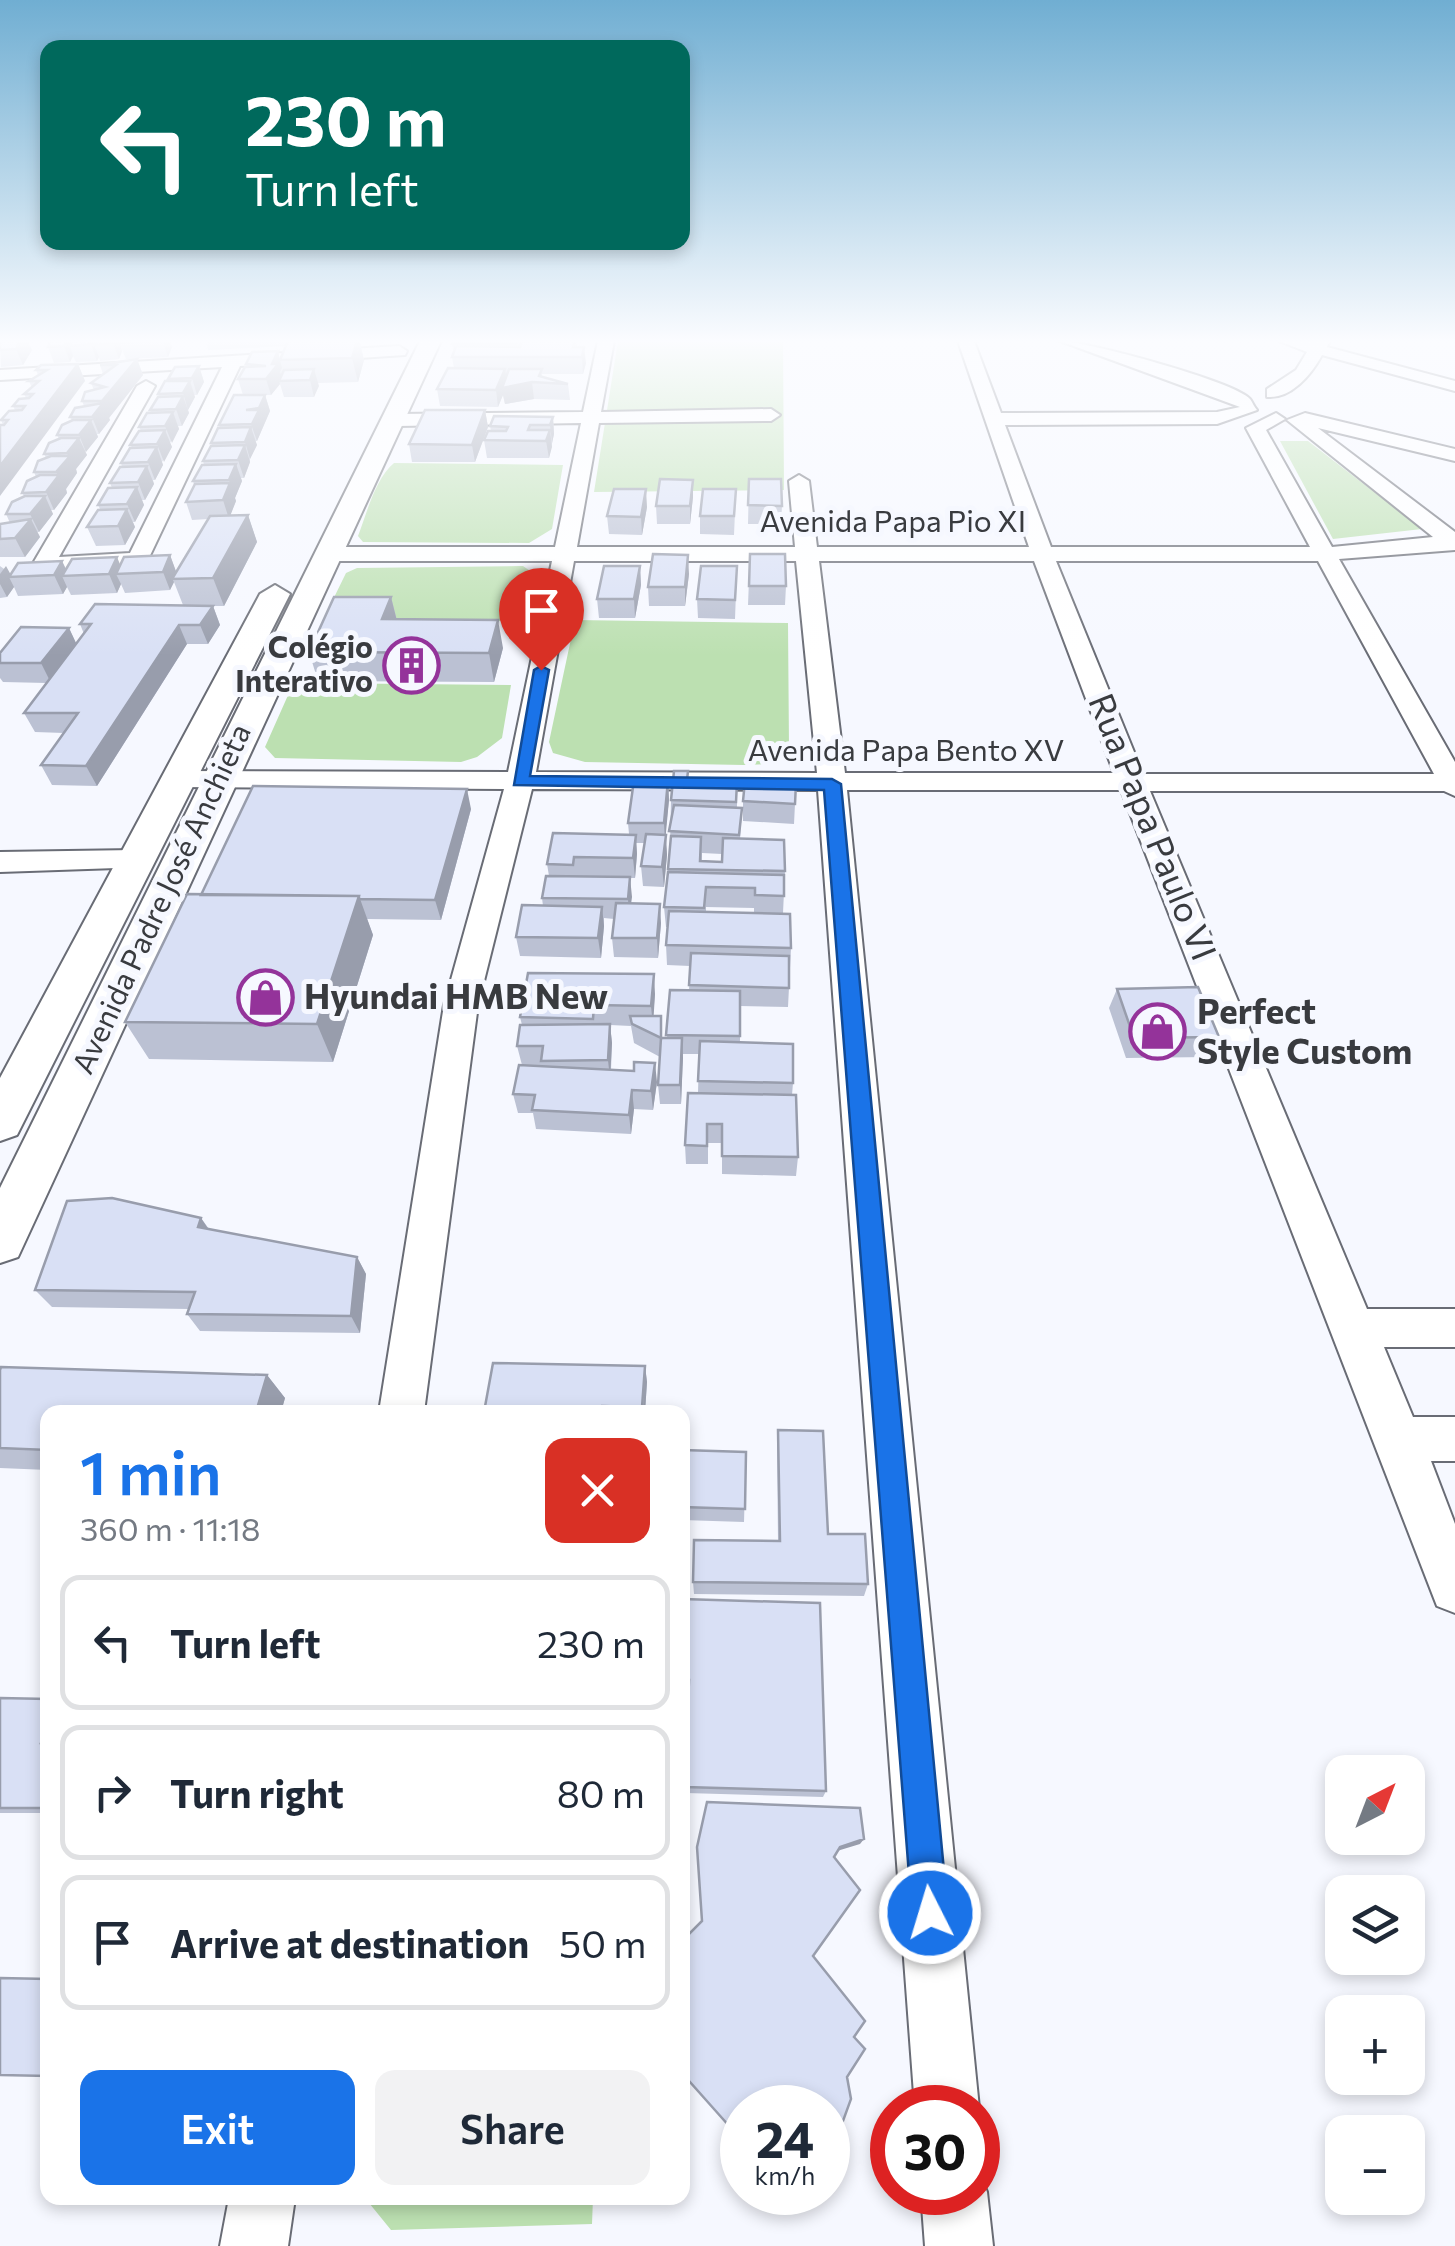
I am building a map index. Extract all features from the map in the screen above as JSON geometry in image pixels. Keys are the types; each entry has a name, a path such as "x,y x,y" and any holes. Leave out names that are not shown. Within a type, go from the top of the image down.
{"main road":[{"name":"Avenida Padre José Anchieta","path":"0,1122 135,860 197,780 330,554 384,446"},
{"name":"Avenida Padre José Anchieta","path":"0,1241 286,571"}],"street":[{"path":"111,446 42,565 138,559 193,446"},
{"path":"403,1405 461,1005 520,782 583,446"},
{"name":"Rua Papa Paulo VI","path":"1005,446 1042,552 1400,1439 1455,1588"},
{"path":"1266,446 1453,779"},
{"path":"1339,446 1454,542"},
{"path":"1420,446 1455,455"},
{"path":"799,482 832,784 945,2085"},
{"name":"Avenida Papa Pio XI","path":"330,554 1324,554 1454,542"},
{"name":"Avenida Papa Bento XV","path":"197,780 1136,784 1453,779"},
{"path":"0,862 135,860"},
{"path":"1352,1328 1455,1328"},
{"path":"1400,1439 1455,1439"},
{"path":"254,2246 261,2205"},
{"path":"956,2215 959,2246"}],"green space":[{"path":"601,446 784,446 784,490 594,492"},
{"path":"1283,446 1314,446 1422,529 1333,539"},
{"path":"394,463 563,465 552,529 529,543 363,542 358,536 372,497"},
{"path":"523,566 536,575 524,621 323,620 346,573 357,568"},
{"path":"575,620 788,623 789,749 767,764 744,765 585,762 553,753 549,742"},
{"path":"293,684 511,685 502,738 477,757 461,762 275,758 265,747"},
{"path":"371,2205 593,2205 592,2224 391,2230"}],"building":[{"path":"0,446 15,446 0,466"},
{"path":"48,446 73,446 67,453 44,454"},
{"path":"211,446 245,446 238,460 203,461"},
{"path":"157,447 148,462 121,463 130,448"},
{"path":"70,456 56,472 34,472 38,461"},
{"path":"236,464 229,480 193,481 202,465"},
{"path":"147,466 138,482 110,483 120,467"},
{"path":"40,475 59,475 46,492 22,493 27,481"},
{"path":"660,479 693,480 690,506 656,506"},
{"path":"749,479 781,479 782,506 748,505"},
{"path":"230,483 223,500 186,502 195,484"},
{"path":"137,487 127,504 98,505 108,488"},
{"path":"614,489 646,489 641,517 607,516"},
{"path":"703,489 736,489 734,516 700,516"},
{"path":"25,496 45,496 30,514 6,514 12,502"},
{"path":"127,509 118,526 87,527 98,510"},
{"path":"248,515 213,578 172,579 210,516"},
{"path":"31,519 15,538 0,539 0,524"},
{"path":"653,554 688,555 685,587 648,587"},
{"path":"750,554 785,554 786,586 749,586"},
{"path":"170,555 163,572 116,574 124,557"},
{"path":"117,557 109,574 62,576 72,559"},
{"path":"62,561 54,575 9,577 18,563"},
{"path":"604,566 640,566 634,599 597,599"},
{"path":"701,566 737,566 735,600 697,599"},
{"path":"334,597 391,597 382,619 498,620 489,653 309,652"},
{"path":"95,604 213,606 200,625 179,625 86,766 41,765 78,713 24,713 91,624 80,624"},
{"path":"21,627 69,628 41,663 0,663 0,653"},
{"path":"674,771 688,771 687,780 737,782 736,802 671,800"},
{"path":"634,780 668,780 664,823 628,823"},
{"path":"745,781 796,783 795,804 743,801"},
{"path":"253,786 467,789 435,900 201,895"},
{"path":"674,805 742,808 739,835 669,831"},
{"path":"553,833 636,835 633,858 574,857 573,865 547,864"},
{"path":"646,834 666,835 662,867 641,866"},
{"path":"671,836 701,837 700,861 722,862 723,838 784,840 785,871 668,869"},
{"path":"668,872 784,875 784,896 755,895 755,888 706,887 704,908 664,907"},
{"path":"546,876 630,877 628,899 542,898"},
{"path":"187,894 359,896 317,1024 125,1022"},
{"path":"616,903 660,904 657,938 612,938"},
{"path":"522,905 602,907 598,938 516,937"},
{"path":"669,911 790,914 791,948 666,945"},
{"path":"691,953 789,956 789,988 689,985"},
{"path":"528,973 654,974 651,1006 594,1005 593,1019 520,1017"},
{"path":"1198,987 1219,1037 1134,1038 1117,989"},
{"path":"670,990 740,991 740,1036 666,1035"},
{"path":"630,1016 661,1016 661,1038 632,1024"},
{"path":"610,1024 608,1060 541,1061 543,1046 517,1046 520,1025"},
{"path":"661,1038 682,1038 680,1085 658,1085"},
{"path":"700,1041 793,1044 793,1083 698,1081"},
{"path":"634,1062 655,1063 651,1091 632,1090 629,1115 532,1110 535,1095 513,1094 519,1065 634,1071"},
{"path":"688,1093 796,1095 798,1157 722,1156 722,1124 707,1124 707,1146 685,1145"},
{"path":"112,1198 201,1218 198,1227 357,1257 351,1316 187,1314 195,1292 35,1290 67,1201"},
{"path":"493,1363 645,1366 642,1405 485,1405"},
{"path":"1,1367 267,1375 258,1405 40,1405 40,1450 0,1448"},
{"path":"778,1430 823,1431 828,1534 865,1534 868,1584 693,1582 694,1540 780,1541"},
{"path":"690,1450 746,1452 745,1509 690,1507"},
{"path":"690,1599 820,1603 826,1791 690,1787"},
{"path":"0,1698 40,1699 40,1808 0,1808"},
{"path":"707,1802 860,1808 864,1839 840,1847 834,1857 860,1890 813,1956 865,2021 854,2037 865,2049 847,2077 848,2085 720,2085 720,2116 690,2082 690,1933 702,1921 697,1847"},
{"path":"0,1978 40,1979 40,2076 0,2075"}],"place":[{"name":"Colégio Interativo","path":"412,665"},
{"name":"Hyundai HMB New","path":"265,997"},
{"name":"Perfect Style Custom","path":"1158,1032"}],"route":[{"path":"541,670 520,782 832,784 930,1913"}]}
